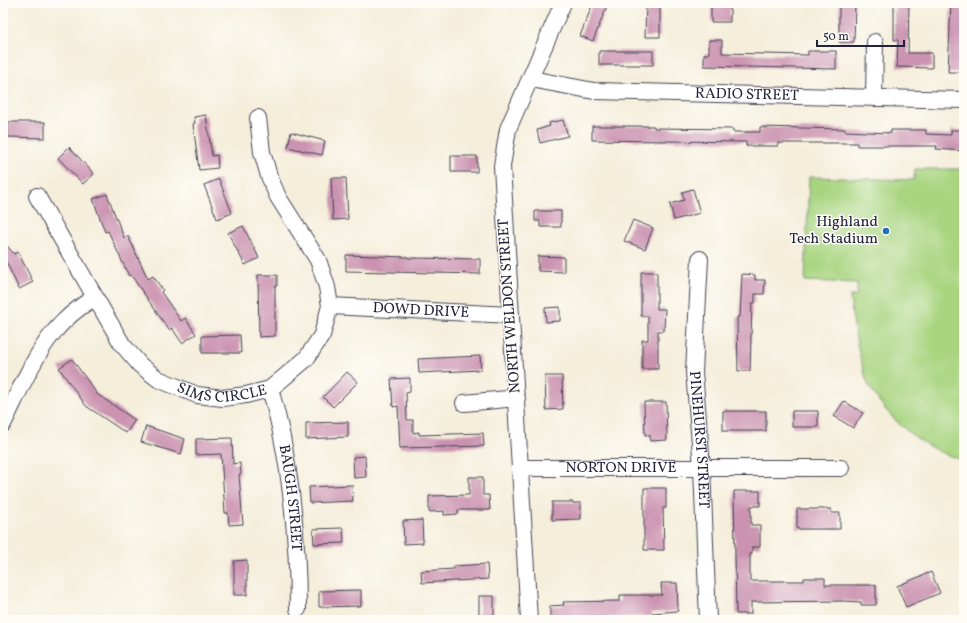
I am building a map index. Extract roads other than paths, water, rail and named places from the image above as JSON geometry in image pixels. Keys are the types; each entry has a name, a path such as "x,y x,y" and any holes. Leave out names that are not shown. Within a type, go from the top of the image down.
{"street":[{"name":"NORTH WELDON STREET","path":"529,620 517,398 502,166 508,129 563,3"},
{"path":"874,98 875,42"},
{"name":"RADIO STREET","path":"531,79 594,91 964,100"},
{"name":"SIMS CIRCLE","path":"37,196 122,344 140,365 158,379 197,396 223,398 246,396 270,389 306,359 322,335 330,306 327,287 318,260 278,197 269,176 262,152 258,118"},
{"name":"PINEHURST STREET","path":"700,259 694,372 702,467 708,620"},
{"path":"3,424 34,365 53,333 73,312 95,297"},
{"name":"DOWD DRIVE","path":"330,306 511,315"},
{"name":"BAUGH STREET","path":"270,389 283,441 298,580 298,609"},
{"path":"464,403 517,398"},
{"name":"NORTON DRIVE","path":"521,468 841,468"}],"place":[{"name":"Highland Tech Stadium","path":"886,231"}]}
